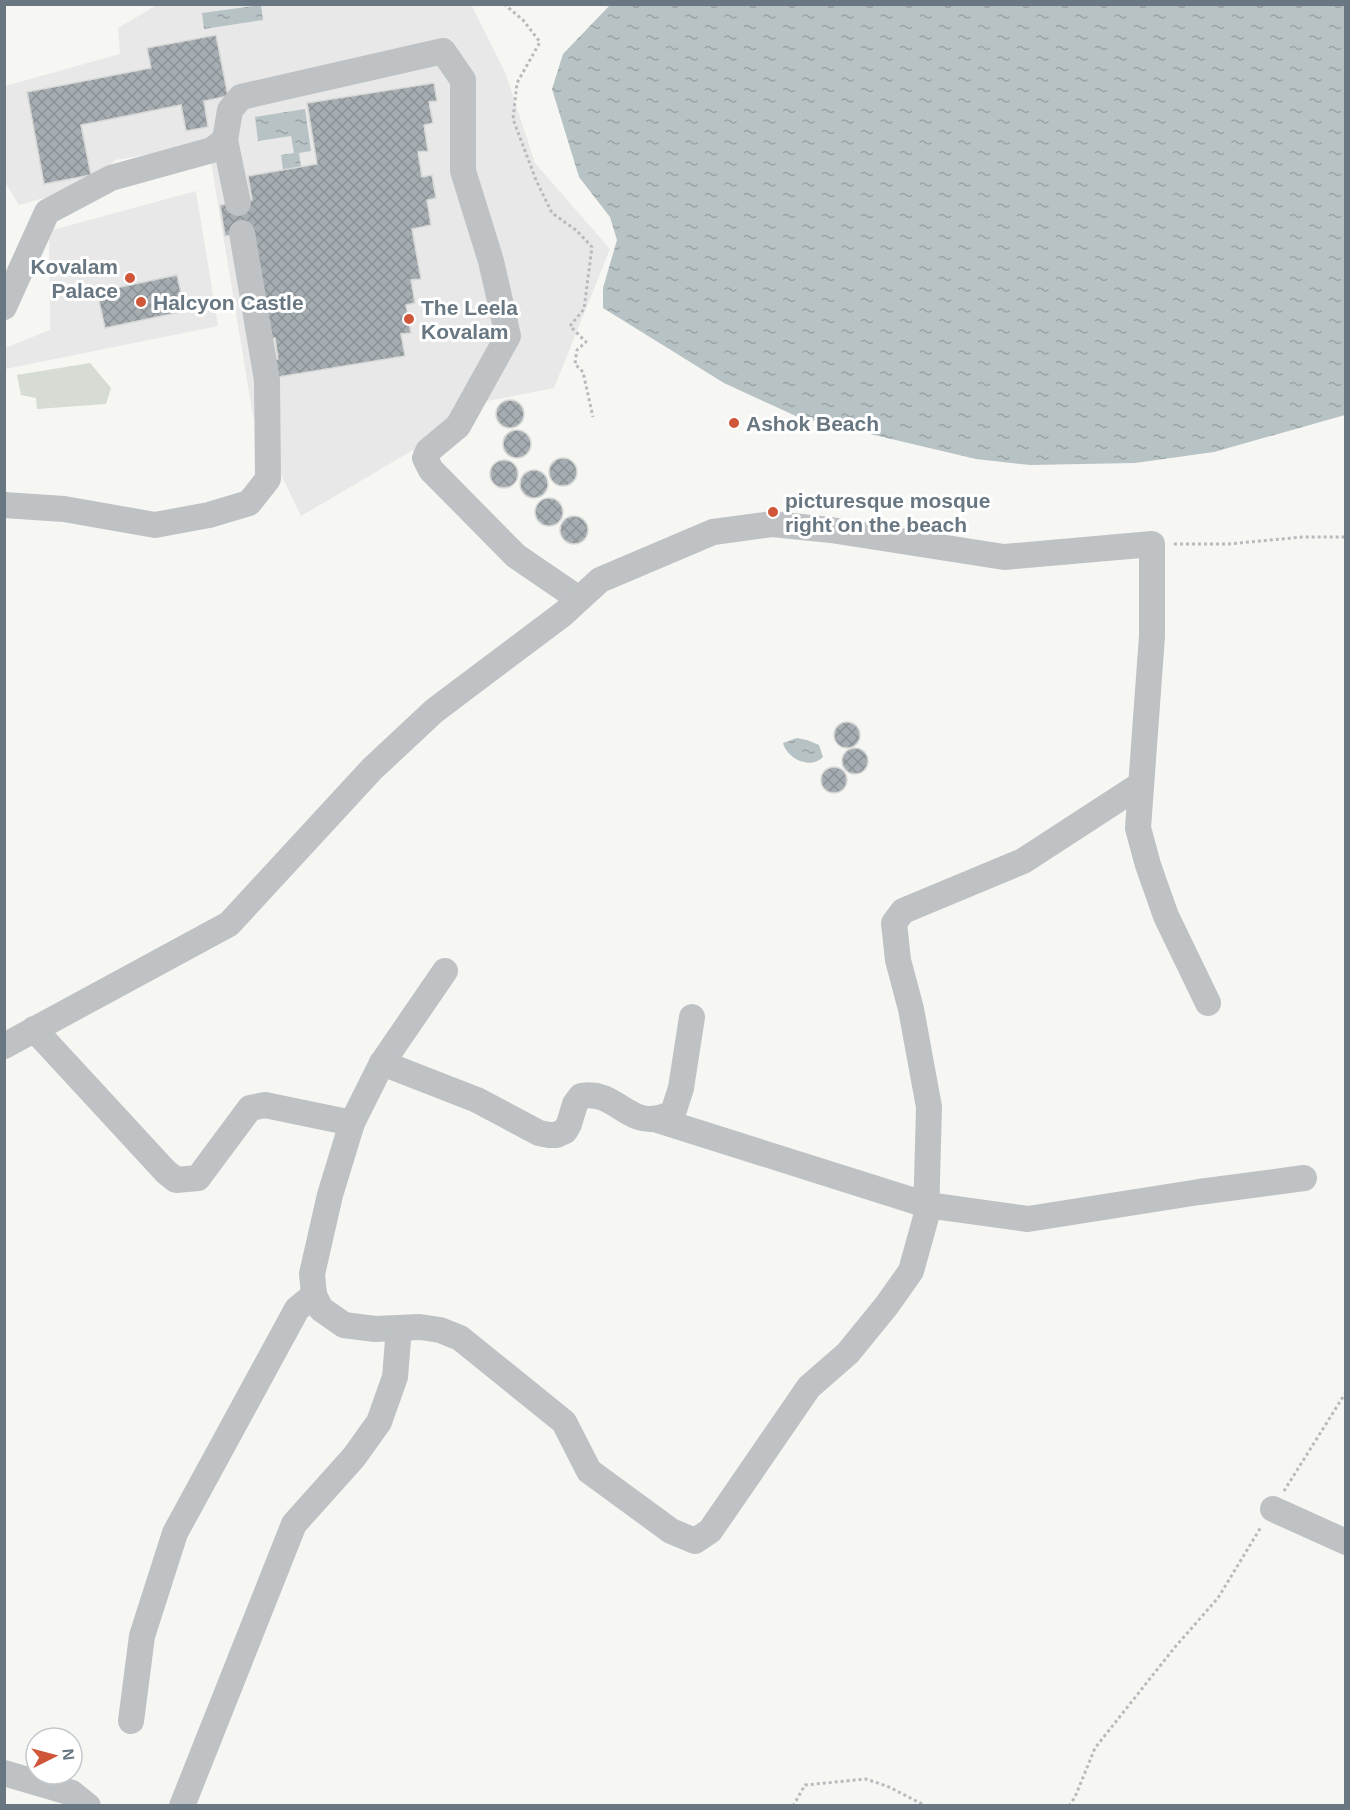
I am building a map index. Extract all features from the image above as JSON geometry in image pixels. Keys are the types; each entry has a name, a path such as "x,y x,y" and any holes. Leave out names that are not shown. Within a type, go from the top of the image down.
{"street":[{"path":"238,202 225,140 230,110 241,97 442,51 463,80 463,171 491,261 508,336 458,426 428,451 425,458 431,470 516,556 579,599"},
{"path":"4,307 47,212 111,178 212,150 225,140"},
{"path":"4,505 64,508 155,525 208,515 249,503 268,479 267,380 242,233"},
{"path":"4,1046 229,924 372,769 434,711 554,621 600,580 713,532 772,524 831,530 1004,557 1152,544 1152,636 1138,828 1166,916 1208,1003"},
{"path":"310,1304 344,1324 375,1329 420,1327 440,1330 460,1338 564,1422 589,1471 671,1531 695,1541 710,1531 809,1387 848,1353 888,1305 911,1271 926,1217 929,1107 911,1009 898,960 894,923 903,911 1023,861 1140,785"},
{"path":"131,1721 142,1636 175,1533 310,1304 312,1274 330,1195 352,1123 382,1063 445,971"},
{"path":"658,1120 673,1113 681,1088 692,1017"},
{"path":"34,1029 166,1172 176,1180 198,1178 250,1108 265,1105 352,1123"},
{"path":"382,1063 477,1100 539,1133 556,1136 565,1131 575,1104 581,1096 589,1095 606,1099 641,1119 658,1120 927,1205 1028,1219 1304,1178"},
{"path":"182,1806 294,1524 354,1457 379,1422 395,1377 399,1328"},
{"path":"1273,1509 1346,1542"},
{"path":"4,1773 72,1793 88,1806"}],"path":[{"path":"504,4 523,20 540,42 517,82 513,119 536,180 552,213 576,230 592,247 584,309 570,326 586,342 577,350 575,364 583,372 593,417"},
{"path":"1152,544 1228,544 1303,537 1346,537"},
{"path":"1069,1806 1095,1748 1175,1647 1218,1598 1322,1426 1346,1392"},
{"path":"793,1806 805,1785 866,1779 889,1787 926,1806"}],"shaded area":[{"name":"The Leela Kovalam","path":"157,5 472,6 505,72 535,163 610,249 554,388 467,405 432,439 301,516 253,416 208,144 115,160 93,184 19,205 5,182 5,86 120,54 118,28"},
{"name":"Kovalam Palace","path":"196,191 218,326 5,369 5,348 50,330 49,231"},
{"path":"90,363 111,388 106,404 37,409 36,398 21,395 17,375"}],"water":[{"path":"611,4 1345,5 1345,415 1214,452 1135,463 1030,465 976,459 798,417 724,383 603,308 603,288 617,240 610,217 579,177 552,89 563,54"},
{"path":"261,5 263,20 204,29 202,13"},
{"path":"305,109 311,151 299,153 301,167 283,170 281,155 294,153 291,136 258,141 255,117"},
{"path":"797,738 819,745 823,757 812,763 794,758 785,749 783,743"}],"building":[{"path":"216,35 228,96 204,101 208,127 186,131 181,105 81,125 91,175 44,184 27,92 151,68 147,48"},
{"path":"434,83 437,101 429,102 433,123 424,125 428,151 418,152 422,177 432,175 436,198 427,200 431,225 412,229 421,279 411,280 415,303 406,305 411,333 401,334 405,356 272,378 270,361 278,359 275,338 270,339 252,232 225,236 220,205 252,200 248,176 317,164 307,103"},
{"name":"Halcyon Castle","path":"177,275 185,311 105,328 97,292"},
{"path":"510,400 520,404 524,414 520,424 510,428 500,424 496,414 500,404"},
{"path":"517,430 527,434 531,444 527,454 517,458 507,454 503,444 507,434"},
{"path":"563,458 573,462 577,472 573,482 563,486 553,482 549,472 553,462"},
{"path":"504,460 514,464 518,474 514,484 504,488 494,484 490,474 494,464"},
{"path":"534,470 544,474 548,484 544,494 534,498 524,494 520,484 524,474"},
{"path":"549,498 559,502 563,512 559,522 549,526 539,522 535,512 539,502"},
{"path":"574,516 584,520 588,530 584,540 574,544 564,540 560,530 564,520"},
{"path":"847,722 856,726 860,735 856,744 847,748 838,744 834,735 838,726"},
{"path":"855,748 864,752 868,761 864,770 855,774 846,770 842,761 846,752"},
{"path":"834,767 843,771 847,780 843,789 834,793 825,789 821,780 825,771"}],"place":[{"name":"Kovalam Palace","path":"130,278"},
{"name":"Halcyon Castle","path":"141,302"},
{"name":"The Leela Kovalam","path":"409,319"},
{"name":"Ashok Beach","path":"734,423"},
{"name":"picturesque mosque right on the beach","path":"773,512"}]}
